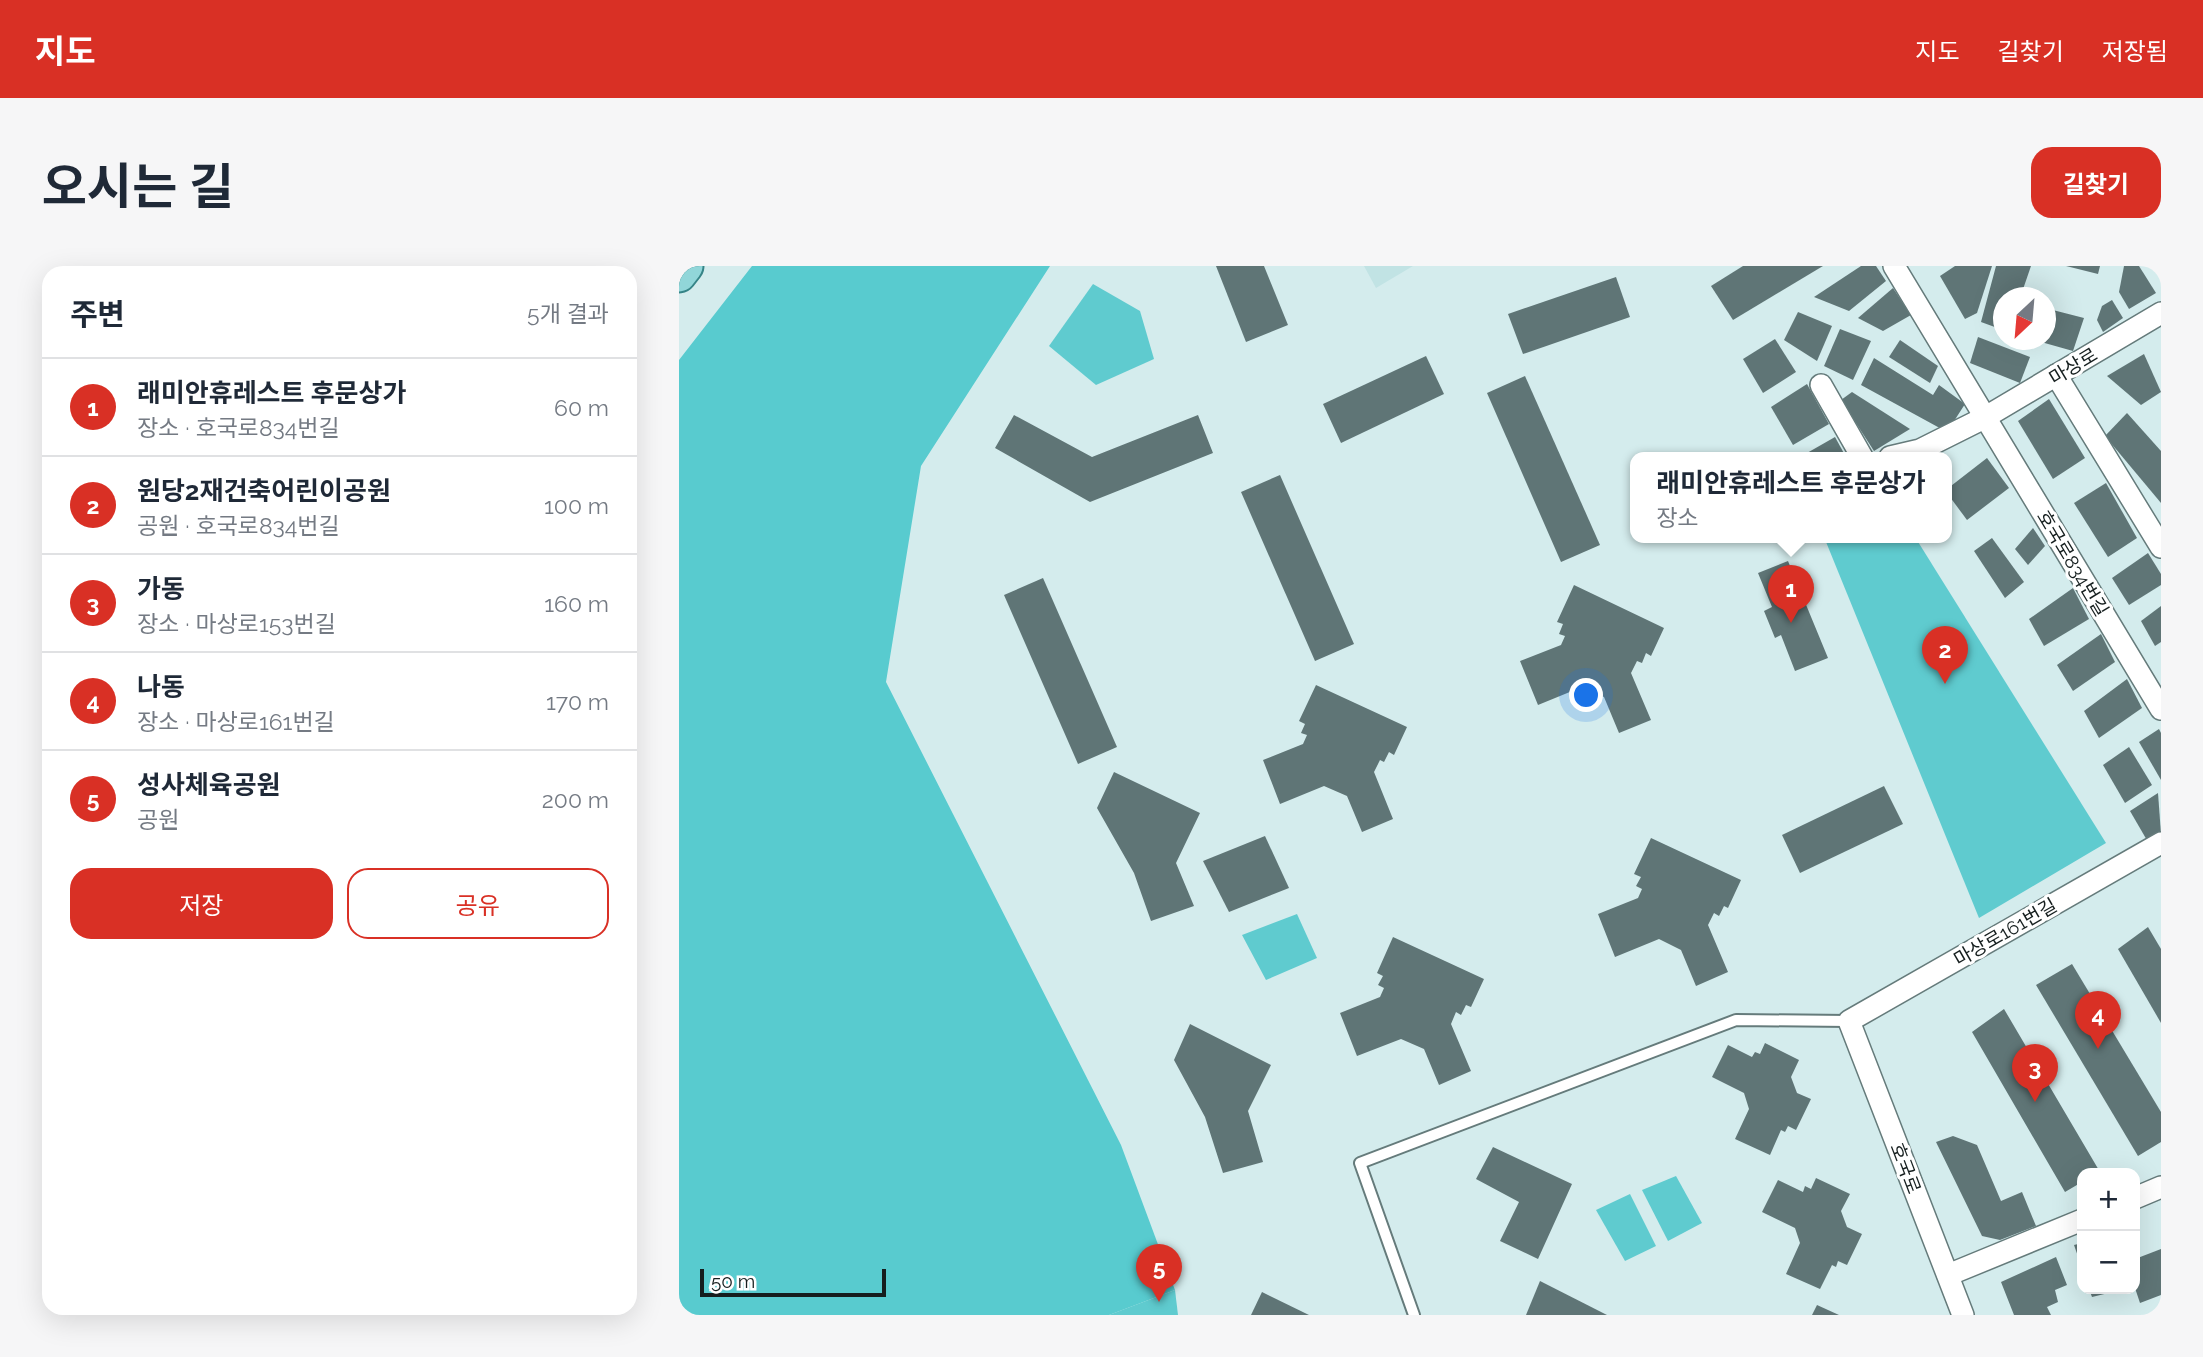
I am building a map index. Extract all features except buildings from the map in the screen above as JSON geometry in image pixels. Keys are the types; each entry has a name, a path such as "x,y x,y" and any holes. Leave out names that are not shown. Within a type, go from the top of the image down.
{"main road":[{"path":"679,275 686,266"}],"street":[{"name":"호국로834번길","path":"1894,266 2161,709"},
{"name":"마상로","path":"1985,418 2161,313"},
{"path":"2056,375 2161,547"},
{"path":"1821,385 1859,452"},
{"path":"1911,452 1985,418"},
{"name":"마상로161번길","path":"1849,1021 2161,843"},
{"name":"호국로","path":"1849,1021 1963,1315"},
{"path":"2140,1196 2161,1187"},
{"path":"1948,1275 2077,1222"}],"lane":[{"path":"1414,1315 1360,1163 1735,1020 1849,1021"}],"shaded area":[{"path":"752,266 1050,266 921,466 886,682 1121,1145 1175,1290 1109,1315 679,1315 679,360"},
{"path":"1364,266 1413,266 1376,288"},
{"path":"1093,284 1140,311 1154,359 1096,385 1049,346"},
{"path":"1826,543 1919,543 2106,843 1979,918"},
{"path":"1297,914 1317,958 1266,980 1242,935"},
{"path":"1676,1176 1702,1223 1668,1241 1642,1190"},
{"path":"1630,1194 1656,1246 1625,1261 1596,1210"},
{"path":"1175,1290 1178,1315 1109,1315"}],"place":[{"name":"래미안휴레스트 후문상가","path":"1791,623"},
{"name":"원당2재건축어린이공원","path":"1945,684"},
{"name":"나동","path":"2098,1049"},
{"name":"가동","path":"2035,1102"},
{"name":"성사체육공원","path":"1159,1302"}]}
